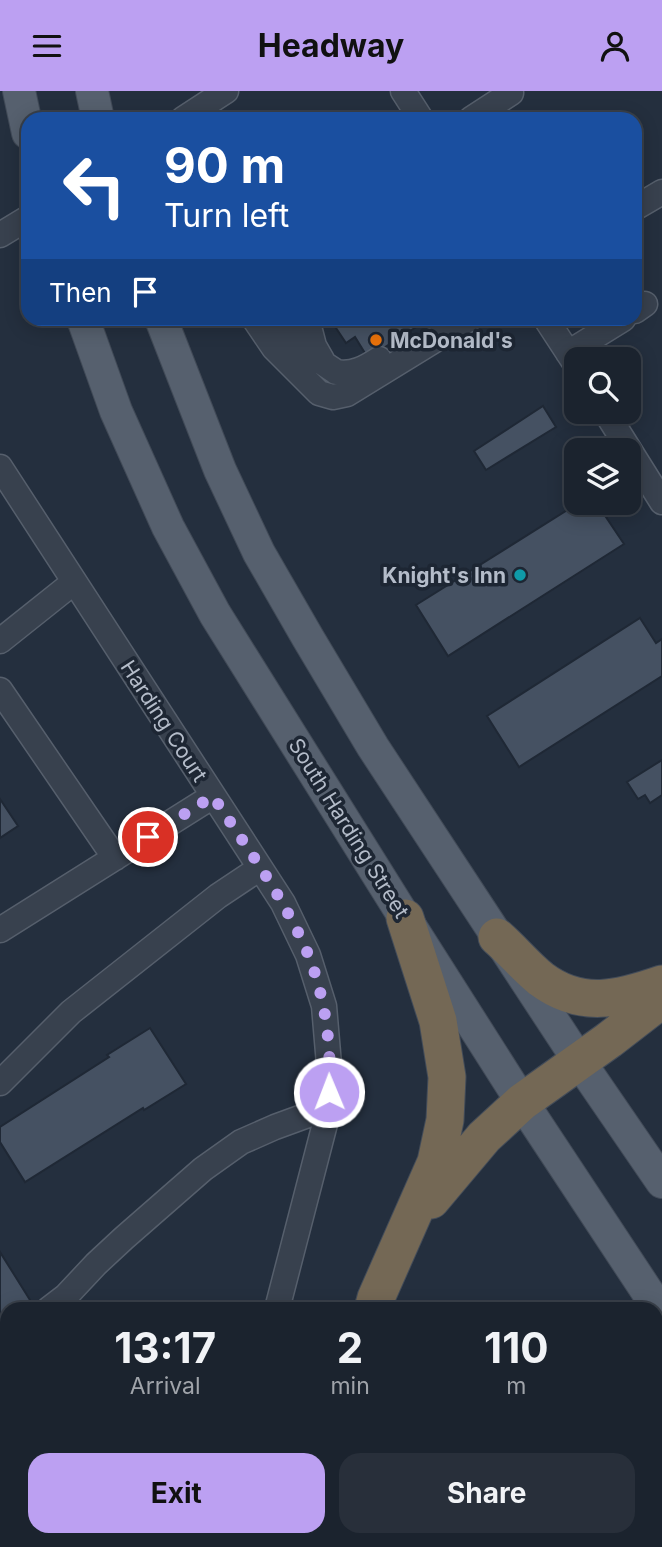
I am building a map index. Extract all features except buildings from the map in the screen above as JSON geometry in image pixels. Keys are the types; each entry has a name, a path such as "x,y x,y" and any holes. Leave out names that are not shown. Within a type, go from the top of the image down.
{"highway":[{"path":"376,1302 436,1162 445,1120 447,1077 438,1021 405,918"},
{"path":"497,937 540,978 583,999 637,993 662,984"},
{"path":"404,1234 484,1137 522,1102 662,999"}],"main road":[{"path":"19,91 24,112"},
{"path":"92,91 96,112"},
{"name":"South Harding Street","path":"86,326 116,411 168,527 215,614 522,1102 654,1302"},
{"path":"164,326 220,470 259,553 373,747 579,1061 662,1182"}],"street":[{"path":"194,112 226,91"},
{"path":"403,91 416,112"},
{"path":"487,112 511,93"},
{"path":"642,204 662,192"},
{"path":"0,235 21,222"},
{"path":"260,326 274,348 319,393 332,397 347,394 458,326"},
{"path":"282,326 285,332 336,372 344,373 357,372 430,326"},
{"path":"309,326 314,346 323,362"},
{"path":"551,326 564,347"},
{"path":"587,347 614,326"},
{"path":"613,424 662,502"},
{"name":"Harding Court","path":"4,482 74,582 283,903 308,955 324,1006 330,1076 327,1116 279,1302"},
{"path":"0,641 74,582"},
{"path":"0,690 115,858"},
{"path":"0,930 213,796"},
{"path":"0,1083 71,1012 218,896 260,868"},
{"path":"58,1302 114,1247 203,1169 241,1142 327,1108"}],"place":[{"name":"McDonald's","path":"376,340"},
{"name":"Knight's Inn","path":"520,575"}],"route":[{"path":"148,837 213,796 283,903 308,955 324,1006 329,1092"}]}
